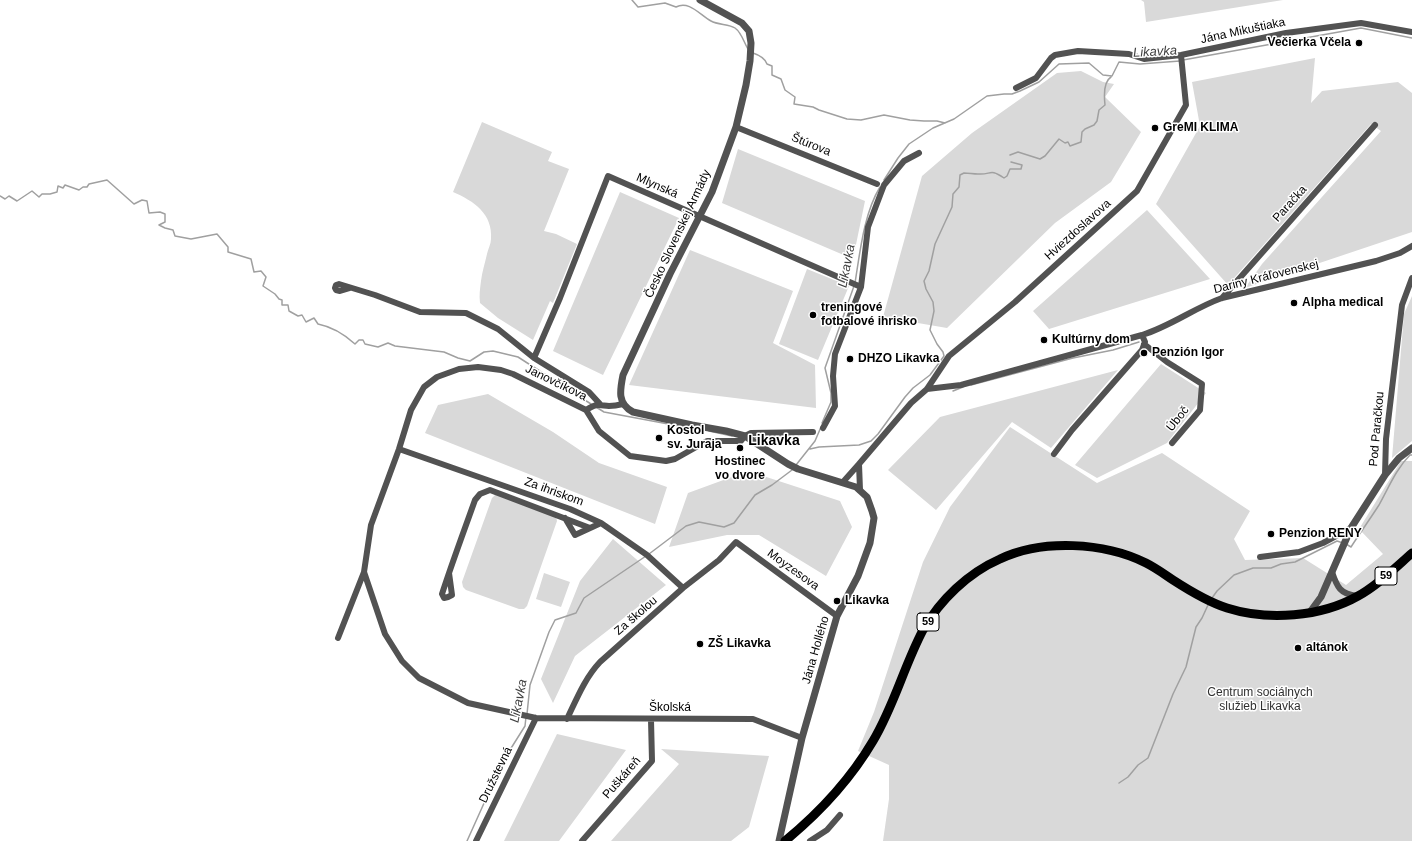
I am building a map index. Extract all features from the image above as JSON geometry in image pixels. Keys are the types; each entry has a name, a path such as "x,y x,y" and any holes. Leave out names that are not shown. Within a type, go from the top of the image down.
{"main road":[{"name":"59","path":"784,841 826,803 854,770 890,708 921,634 932,616 954,591 986,566 1007,556 1031,549 1056,546 1088,547 1116,552 1137,559 1153,567 1195,594 1217,604 1251,613 1278,615 1310,612 1332,607 1358,596 1385,578 1412,553"}],"street":[{"name":"Česko Slovenskej Armády","path":"623,404 620,395 623,375 670,274 712,192 736,127 746,86 751,43 749,31 742,23 700,0"},
{"name":"Jána Mikuštiaka","path":"1016,88 1036,78 1055,55 1078,51 1129,54 1144,58 1182,55 1286,32 1361,23 1412,32"},
{"name":"Hviezdoslavova","path":"926,389 949,356 1016,302 1137,191 1186,105 1182,55"},
{"name":"Paračka","path":"1222,298 1375,125"},
{"name":"Štúrova","path":"736,127 877,184"},
{"path":"823,428 835,406 833,376 835,354 857,285 868,228 884,185 904,161 918,153"},
{"name":"Mlynská","path":"534,358 560,298 608,176 857,285"},
{"name":"Dariny Kráľovenskej","path":"926,389 961,385 1142,334 1168,325 1222,298 1376,260 1400,253 1412,246"},
{"name":"Pod Paračkou","path":"1310,612 1321,597 1351,528 1385,475 1386,440 1402,305 1412,278"},
{"path":"350,288 420,312 466,313 498,329 534,358 589,392 600,404"},
{"path":"1054,454 1072,430 1142,350 1144,344 1142,334"},
{"name":"Úboč","path":"1144,344 1166,362 1202,384 1200,410 1172,443"},
{"name":"Janovčíkova","path":"364,572 371,525 399,449 411,410 424,387 432,380 459,369 478,367 501,370 513,374 586,410 593,405 600,404 610,406 623,404"},
{"path":"936,375 943,388"},
{"path":"843,482 911,403 926,389"},
{"path":"623,404 633,412 745,436 798,469 851,484 860,490"},
{"path":"586,410 599,431 630,456 666,461 675,459 707,441 741,441 745,436 751,433 813,432"},
{"path":"1385,475 1399,458 1412,448"},
{"name":"Za ihriskom","path":"399,449 570,509 601,523 647,555 683,588"},
{"path":"859,464 860,490"},
{"path":"449,574 475,500 480,494 490,490 590,528"},
{"name":"Jána Hollého","path":"779,841 802,738 837,616 858,576 870,542 874,518 867,497 860,490"},
{"path":"565,518 575,535 601,523"},
{"path":"1260,556 1299,552 1323,543 1351,528"},
{"name":"Moyzesova","path":"736,542 837,616"},
{"name":"Za školou","path":"567,719 590,672 683,588 718,560 736,542"},
{"path":"338,638 364,572"},
{"name":"Školská","path":"364,572 385,634 402,661 419,678 468,703 536,718 651,720 753,719 802,738"},
{"path":"1332,572 1341,591 1348,595 1358,596"},
{"name":"Družstevná","path":"476,841 536,718"},
{"name":"Puškáreň","path":"582,841 652,761 651,720"},
{"path":"810,841 827,830 840,815"}],"green space":[{"path":"1141,0 1283,0 1146,22 1144,2"},
{"path":"1315,58 1311,103 1322,91 1398,82 1412,93 1412,232 1245,288 1262,264 1381,131 1371,124 1228,285 1156,204 1200,126 1192,82"},
{"path":"1081,71 1103,82 1114,84 1105,97 1141,132 1111,182 1055,223 947,328 883,317 922,176 972,133 1057,73"},
{"path":"482,122 552,152 548,161 569,169 544,231 556,234 577,244 553,303 550,301 533,340 498,318 480,303 481,278 487,252 491,243 491,230 489,222 475,204 453,192"},
{"path":"738,149 865,201 853,259 722,203"},
{"path":"620,192 679,218 603,375 553,351"},
{"path":"1147,210 1210,279 1049,329 1033,311"},
{"path":"690,250 793,291 773,343 815,365 816,408 629,385"},
{"name":"treningové fotbalové ihrisko","path":"807,269 849,286 818,360 779,344"},
{"path":"1412,296 1412,441 1392,458 1404,314"},
{"path":"1161,364 1206,393 1167,443 1097,478 1075,465"},
{"path":"1118,370 1051,448 1012,422 936,510 888,470 940,417"},
{"path":"488,394 553,432 599,463 667,487 655,524 425,433 438,405"},
{"name":"Centrum sociálnych služieb Likavka","path":"1010,427 1097,483 1162,453 1250,511 1234,539 1245,560 1303,558 1346,585 1383,554 1359,529 1401,461 1412,461 1412,841 883,841 889,799 889,765 858,751 874,712 923,562 950,507"},
{"path":"748,471 840,501 852,527 826,576 759,535 727,535 669,547 688,493"},
{"path":"499,494 556,517 557,521 527,606 524,609 519,609 466,590 463,587 462,582 492,498"},
{"path":"613,539 666,585 575,656 553,703 541,679 580,581"},
{"path":"544,573 570,582 561,607 536,599"},
{"path":"557,734 626,750 559,841 504,841"},
{"path":"661,749 769,756 749,827 731,841 611,841 679,764"}],"waterway":[{"path":"632,0 638,7 665,3 676,7 681,5 690,7 711,21 735,28 741,35 748,49"},
{"name":"Likavka","path":"1183,60 1361,28 1412,38"},
{"path":"753,53 762,57 767,64 772,66 772,75 781,79 785,90 795,97 794,104 813,107 847,119 861,120 884,115 910,120 937,121 945,123"},
{"name":"Likavka","path":"884,180 909,144 933,128 954,119 987,96 1012,94 1039,82 1059,64 1089,63 1103,75 1112,76 1119,62 1140,64 1180,61"},
{"path":"1010,155 1018,152 1040,159 1045,156 1059,139 1065,143 1068,142 1070,146 1081,142 1082,132 1094,125 1097,121 1099,110 1105,105 1105,86 1108,79 1111,77"},
{"path":"810,449 819,447 859,445 871,441 878,434 905,397 913,388 930,375 944,356 930,330 934,311 933,302 926,289 924,281 929,271 935,244 952,207 953,194 959,187 960,175 964,173 996,173 1004,178 1007,176 1010,169 1021,169 1022,165 1011,162"},
{"path":"0,196 5,199 9,196 17,201 32,191 39,197 42,194 57,192 58,186 63,188 65,185 79,190 83,187 87,187 89,184 107,180 134,204 142,200 147,201 149,213 160,212 165,214 165,222 159,225 173,230 175,236 191,239 217,234 228,247 228,252 251,259 254,272 261,271 266,277 263,286 282,300 282,305 288,305 289,311 298,316 302,315 306,322 314,318 318,324 338,331 355,344 359,340 363,340 365,344 378,347 388,343 395,346 444,352 470,361 484,352 493,351 518,357 591,404"},
{"name":"Likavka","path":"855,283 866,221 880,187"},
{"name":"Likavka","path":"822,423 831,402 831,393 825,368 854,286"},
{"path":"971,385 1073,358 1113,350 1139,342"},
{"path":"953,391 963,387"},
{"path":"596,407 604,412 679,426"},
{"name":"Likavka","path":"796,465 815,441 821,427"},
{"path":"709,431 732,436"},
{"path":"753,438 791,435"},
{"path":"1346,544 1351,547 1379,505 1393,478 1405,460 1412,455"},
{"name":"Likavka","path":"649,554 686,526 699,522 724,527 734,523 755,495 772,485 792,470"},
{"path":"1212,598 1217,591 1234,575 1253,568 1271,568 1281,564 1295,562 1337,541 1343,543"},
{"name":"Likavka","path":"527,714 530,685 549,632 555,620 576,613 584,598 646,556"},
{"path":"1119,783 1128,777 1138,765 1148,758 1173,694 1186,667 1196,627 1208,605"},
{"name":"Likavka","path":"467,841 503,761 525,726 526,717"}],"place":[{"name":"Večierka Včela","path":"1359,43"},
{"name":"GreMI KLIMA","path":"1155,128"},
{"name":"Alpha medical","path":"1294,303"},
{"name":"treningové fotbalové ihrisko","path":"813,315"},
{"name":"Kultúrny dom","path":"1044,340"},
{"name":"Penzión Igor","path":"1144,353"},
{"name":"DHZO Likavka","path":"850,359"},
{"name":"Kostol sv. Juraja","path":"659,438"},
{"name":"Hostinec vo dvore","path":"740,448"},
{"name":"Penzion RENY","path":"1271,534"},
{"name":"Likavka","path":"837,601"},
{"name":"ZŠ Likavka","path":"700,644"},
{"name":"altánok","path":"1298,648"}],"district":[{"name":"Likavka","path":"774,441"}]}
